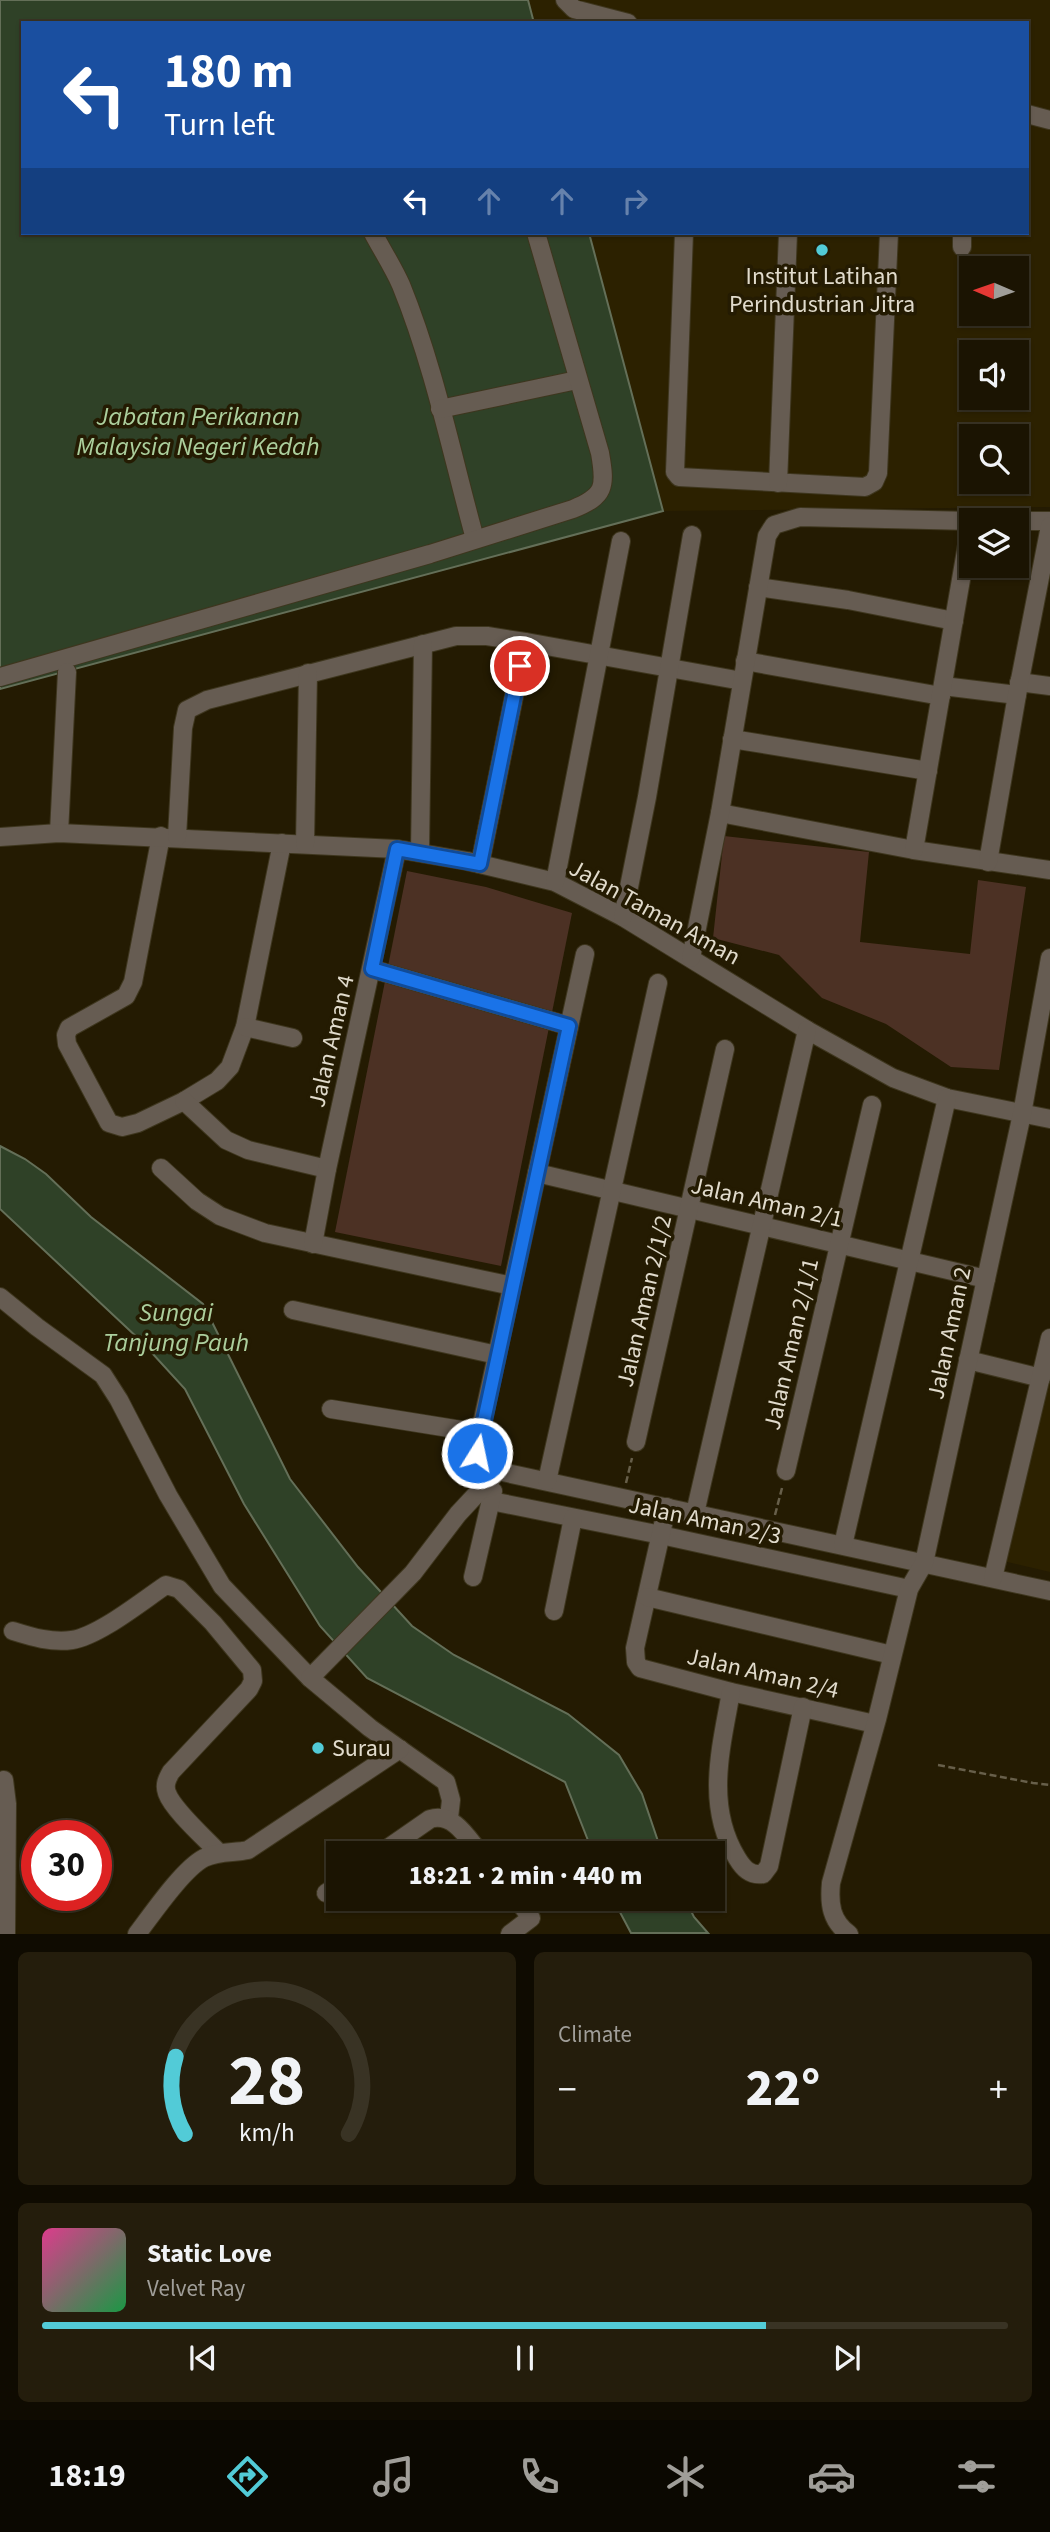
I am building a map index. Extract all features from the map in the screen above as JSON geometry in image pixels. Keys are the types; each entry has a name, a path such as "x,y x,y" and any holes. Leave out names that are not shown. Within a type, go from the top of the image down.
{"street":[{"path":"565,0 574,9 620,21"},
{"path":"1029,115 1050,120"},
{"path":"374,235 401,286 440,410 475,539"},
{"path":"0,677 254,606 475,539 573,509 599,495 603,484 600,453 537,235"},
{"path":"684,235 675,472 679,477 865,487 874,482 878,473 889,235"},
{"path":"778,483 788,235"},
{"path":"440,410 577,380"},
{"path":"691,958 720,813 767,536 774,525 787,519 818,516 959,522"},
{"path":"988,862 1050,523 1029,522"},
{"path":"623,917 692,535"},
{"path":"555,882 621,541"},
{"path":"915,850 961,578"},
{"path":"758,587 848,600 954,621"},
{"path":"282,843 245,1027 230,1067 217,1081 184,1101 138,1123 115,1126 109,1123 67,1044 66,1035 69,1028 126,996 133,982 169,837 187,710 207,700 456,636 487,636 526,642 742,681"},
{"path":"480,864 526,642"},
{"path":"420,852 423,644"},
{"path":"745,661 942,691 1050,686"},
{"path":"59,833 67,672"},
{"path":"305,844 308,673"},
{"path":"732,739 928,771"},
{"path":"720,813 915,850 1050,870"},
{"name":"Jalan Taman Aman","path":"0,837 59,833 397,849 480,864 555,882 623,917 807,1030 894,1079 947,1098 1050,1119"},
{"name":"Jalan Aman 4","path":"313,1244 327,1168 397,849"},
{"path":"585,954 480,1433 478,1461 483,1466 498,1471 1050,1591"},
{"name":"Jalan Aman 2","path":"849,1934 840,1927 833,1915 830,1891 909,1589 924,1563 1022,1114 1050,958"},
{"path":"372,969 569,1026"},
{"path":"547,1481 658,982"},
{"path":"245,1027 293,1038"},
{"path":"695,1513 807,1030"},
{"name":"Jalan Aman 2/1/2","path":"636,1442 725,1049"},
{"path":"844,1545 947,1098"},
{"path":"184,1101 226,1140 248,1150 327,1168"},
{"name":"Jalan Aman 2/1/1","path":"786,1471 872,1105"},
{"path":"160,1168 197,1201 220,1216 265,1233 512,1286"},
{"name":"Jalan Aman 2/1","path":"537,1173 986,1279"},
{"path":"0,1297 103,1375 120,1400 168,1495 222,1586 315,1673 342,1706 446,1782 451,1800 449,1818"},
{"path":"293,1310 497,1355"},
{"path":"993,1578 1050,1338"},
{"path":"968,1360 1041,1378"},
{"path":"331,1409 480,1433"},
{"path":"315,1673 413,1573 458,1514 498,1471"},
{"path":"473,1577 498,1471"},
{"name":"Jalan Aman 2/3","path":"491,1501 909,1589"},
{"path":"667,1507 647,1597 892,1655"},
{"path":"554,1611 573,1518"},
{"path":"13,1632 40,1639 72,1640 91,1634 166,1585 179,1589 214,1623 252,1670 253,1681 249,1689 171,1772 166,1782 166,1791 173,1803 219,1853"},
{"name":"Jalan Aman 2/4","path":"647,1597 635,1648 636,1662 640,1668 875,1724"},
{"path":"732,1692 720,1752 717,1791 724,1827 733,1850 742,1866 752,1874 762,1874 769,1866 803,1707"},
{"path":"137,1934 192,1866 205,1857 219,1853 248,1850 400,1749"},
{"path":"4,1780 7,1804 4,1931"},
{"path":"399,1841 430,1819 439,1816 449,1818 469,1841"},
{"path":"510,1934 531,1918 526,1911"}],"path":[{"path":"623,1497 636,1442"},
{"path":"771,1530 786,1471"},
{"path":"937,1765 1050,1784"}],"shaded area":[{"name":"Institut Latihan Perindustrian Jitra","path":"528,0 1050,0 1050,507 663,511 590,235 1029,235 1029,21 533,21"},
{"path":"724,836 869,852 860,942 970,954 978,880 1026,887 999,1070 951,1067 886,1024 822,998 779,955 713,938"},
{"path":"407,871 486,887 572,913 501,1266 335,1232"},
{"path":"1050,1344 1050,1572 999,1560"}],"water":[{"name":"Jabatan Perikanan Malaysia Negeri Kedah","path":"0,0 528,0 533,21 21,21 21,235 590,235 663,511 0,689"},
{"name":"Sungai Tanjung Pauh","path":"0,1146 46,1174 91,1217 203,1304 290,1479 358,1567 412,1626 454,1655 568,1714 619,1755 642,1794 658,1841 588,1841 565,1782 367,1678 320,1626 244,1504 185,1389 141,1341 0,1209"},
{"path":"619,1911 691,1911 708,1933 631,1933"}],"place":[{"name":"Institut Latihan Perindustrian Jitra","path":"822,250"},
{"name":"Surau","path":"318,1748"}],"route":[{"path":"477,1453 569,1026 372,969 397,849 480,864 520,666"}]}
